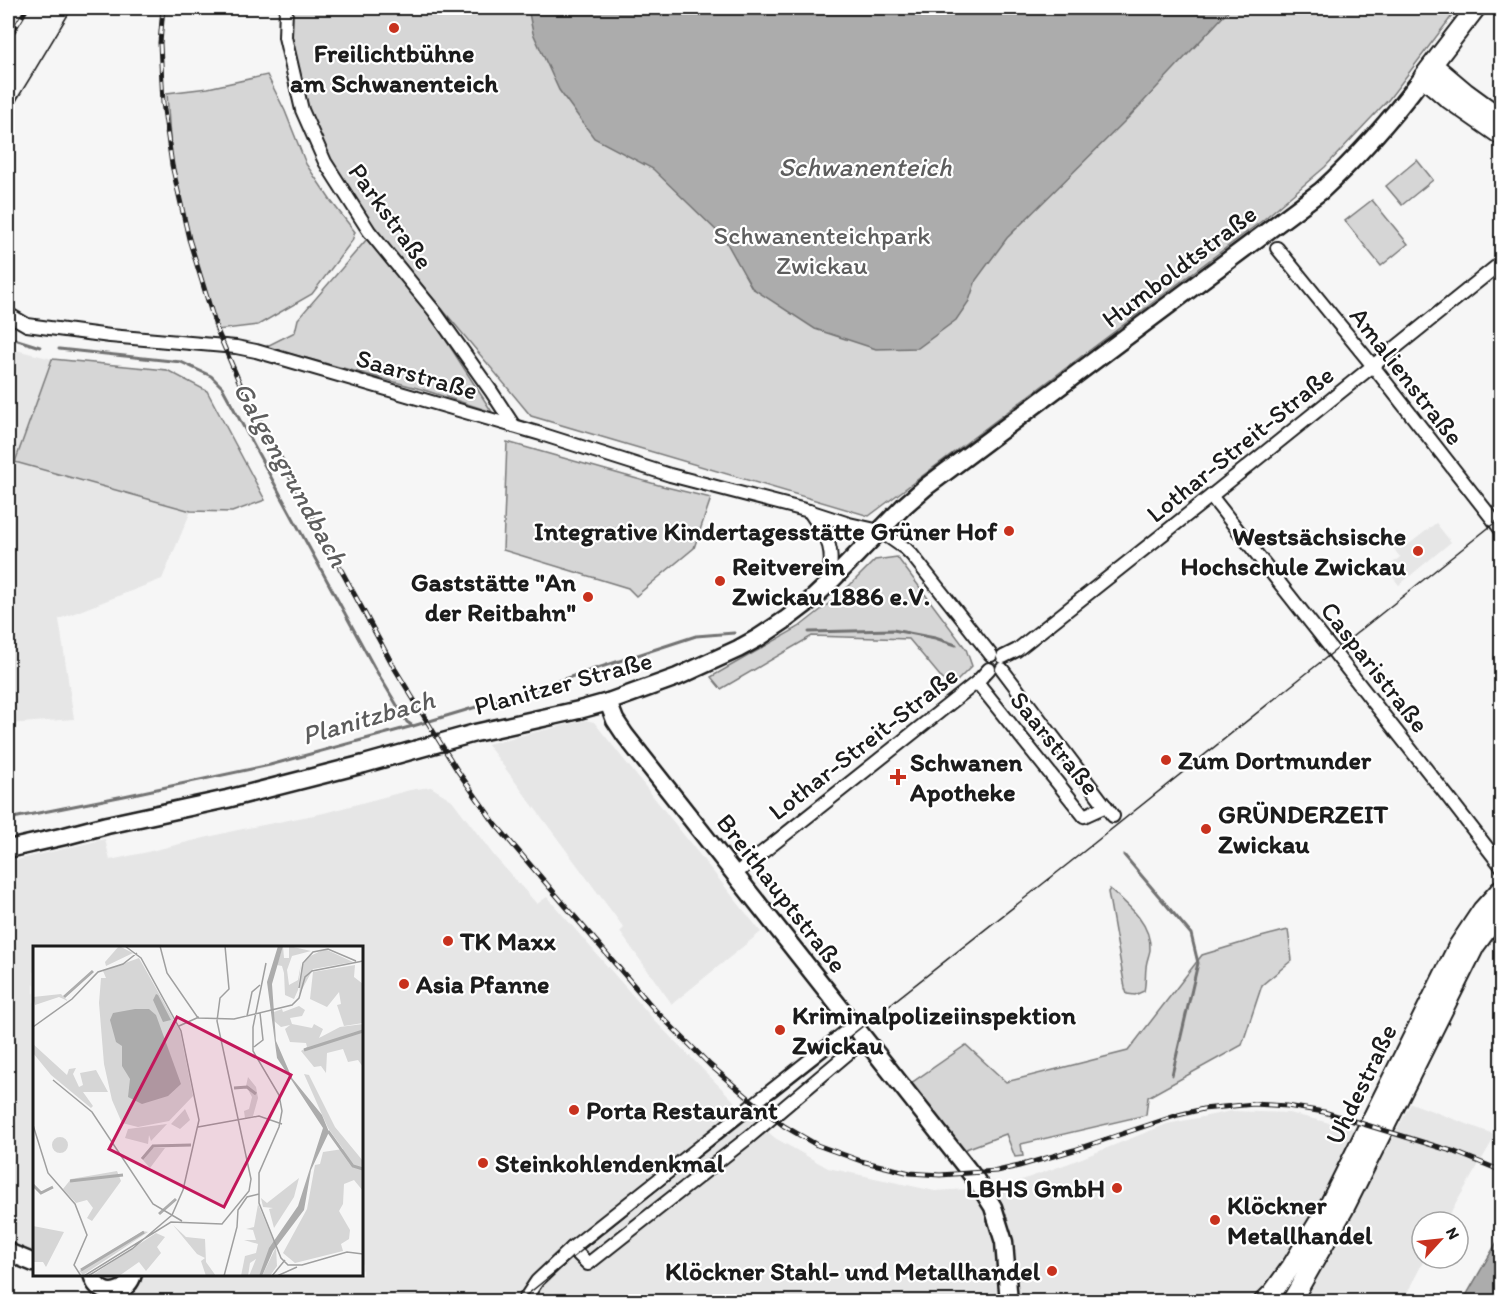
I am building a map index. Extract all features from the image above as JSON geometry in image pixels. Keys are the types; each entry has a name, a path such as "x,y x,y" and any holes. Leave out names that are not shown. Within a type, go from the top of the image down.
{"main road":[{"name":"Humboldtstraße","path":"880,531 927,486 1312,198 1356,157 1404,102 1476,8"},
{"path":"1428,71 1465,92 1502,119"},
{"path":"1428,71 1446,97 1502,136"},
{"name":"Planitzer Straße","path":"8,849 227,799 475,733 579,710 677,677 748,644 785,620 827,585 880,531"},
{"name":"Breithauptstraße","path":"608,702 615,720 625,735 976,1180 993,1207 1004,1242 1009,1302"},
{"name":"Uhdestraße","path":"1263,1302 1291,1267 1330,1203 1458,946 1482,910 1502,888"},
{"name":"Uhdestraße","path":"1291,1302 1344,1209 1475,946 1502,909"},
{"path":"8,1250 33,1263"},
{"path":"92,1276 95,1283 112,1297 128,1286 133,1276"}],"street":[{"name":"Parkstraße","path":"286,8 285,37 302,110 326,162 369,231 435,312 514,426"},
{"name":"Amalienstraße","path":"1277,248 1502,531"},
{"name":"Lothar-Streit-Straße","path":"734,875 976,682 996,663 1017,650 1211,496 1502,261"},
{"name":"Saarstraße","path":"8,314 27,325 256,351 514,426 670,475 880,531 912,555 1110,811 1084,816 976,682"},
{"name":"Casparistraße","path":"1211,496 1502,867"},
{"path":"809,511 825,535 831,552 831,571 827,585"},
{"path":"523,1302 537,1281 572,1248 854,1025"},
{"path":"572,1248 588,1264 749,1137 865,1040"}],"shaded area":[{"path":"8,348 52,359 15,462 191,511 162,579 59,619 74,719 8,724"},
{"name":"Westsächsische Hochschule Zwickau","path":"1436,523 1451,542 1399,585 1386,569 1400,557 1387,540 1397,532 1408,545"},
{"path":"586,720 594,722 761,932 672,1004 620,932 624,928 487,744"},
{"path":"431,787 452,800 495,857 537,904 547,897 655,1021 738,1105 775,1138 828,1168 935,1191 1002,1187 1167,1124 1232,1111 1289,1113 1391,1141 1411,1103 1496,1135 1452,1210 1410,1210 1410,1270 1419,1270 1403,1301 101,1301 89,1285 86,1276 363,1276 363,946 33,946 33,1255 8,1241 8,862 105,839 110,860 233,831 324,813 410,790"}],"green space":[{"name":"Schwanenteichpark Zwickau","path":"291,8 1458,8 1389,99 1325,167 1263,220 869,516 531,416 370,222 330,164 306,115 290,51"},
{"path":"267,75 285,111 306,164 355,232 352,241 312,294 258,325 217,330 189,239 172,169 167,93 208,88"},
{"path":"1417,160 1433,180 1402,205 1386,186"},
{"path":"1372,200 1408,244 1381,266 1345,221"},
{"path":"367,239 431,317 492,412 421,389 265,347 295,332 298,319"},
{"path":"52,359 167,370 207,391 265,500 232,512 191,511 15,462"},
{"path":"507,442 711,498 694,548 636,596 628,588 503,550"},
{"path":"897,557 966,649 972,666 950,688 909,639 812,636 721,689 711,677 799,627 841,594 875,560"},
{"path":"1110,889 1137,915 1150,941 1144,991 1135,995 1127,994 1125,988 1108,892"},
{"path":"1288,930 1292,960 1262,985 1242,1045 1148,1097 1146,1115 1021,1144 1023,1156 1015,1157 1006,1134 955,1153 904,1088 966,1045 1006,1082 1128,1051 1202,955"}],"water":[{"name":"Schwanenteich","path":"528,8 1231,8 1130,116 1007,238 976,280 969,301 956,320 918,348 876,349 815,329 752,288 724,238 653,169 594,138 559,90 533,33"},
{"path":"1501,1235 1501,1301 1463,1301"}],"waterway":[{"name":"Galgengrundbach","path":"8,337 40,347"},
{"name":"Galgengrundbach","path":"59,349 181,362 211,376 222,387 374,667 407,722 413,726"},
{"name":"Planitzbach","path":"809,632 893,630 935,638 956,645"},
{"name":"Planitzbach","path":"8,819 270,765 503,699 696,636 734,633"},
{"name":"Planitzbach","path":"1124,855 1191,934 1198,963 1172,1075"}],"tram line":[{"path":"8,114 72,8"},
{"path":"518,1302 1502,517"}],"railway":[{"path":"8,40 27,8"},
{"path":"163,8 160,43 163,103 172,165 189,239 217,330 241,386 395,669 457,770 496,825 655,1010 710,1065 784,1126 817,1145 861,1161 910,1173 940,1175 997,1171 1074,1150 1178,1115 1203,1109 1254,1104 1324,1112 1455,1152 1502,1171"}],"place":[{"name":"Freilichtbühne am Schwanenteich","path":"394,28"},
{"name":"Integrative Kindertagesstätte Grüner Hof","path":"1009,531"},
{"name":"Westsächsische Hochschule Zwickau","path":"1418,551"},
{"name":"Reitverein Zwickau 1886 e.V.","path":"720,581"},
{"name":"Gaststätte \"An der Reitbahn\"","path":"588,597"},
{"name":"Zum Dortmunder","path":"1166,760"},
{"name":"Schwanen Apotheke","path":"898,777"},
{"name":"GRÜNDERZEIT Zwickau","path":"1206,829"},
{"name":"TK Maxx","path":"448,941"},
{"name":"Asia Pfanne","path":"404,984"},
{"name":"Kriminalpolizeiinspektion Zwickau","path":"780,1030"},
{"name":"Porta Restaurant","path":"574,1110"},
{"name":"Steinkohlendenkmal","path":"483,1163"},
{"name":"LBHS GmbH","path":"1117,1188"},
{"name":"Klöckner Metallhandel","path":"1215,1220"},
{"name":"Klöckner Stahl- und Metallhandel","path":"1052,1271"}]}
